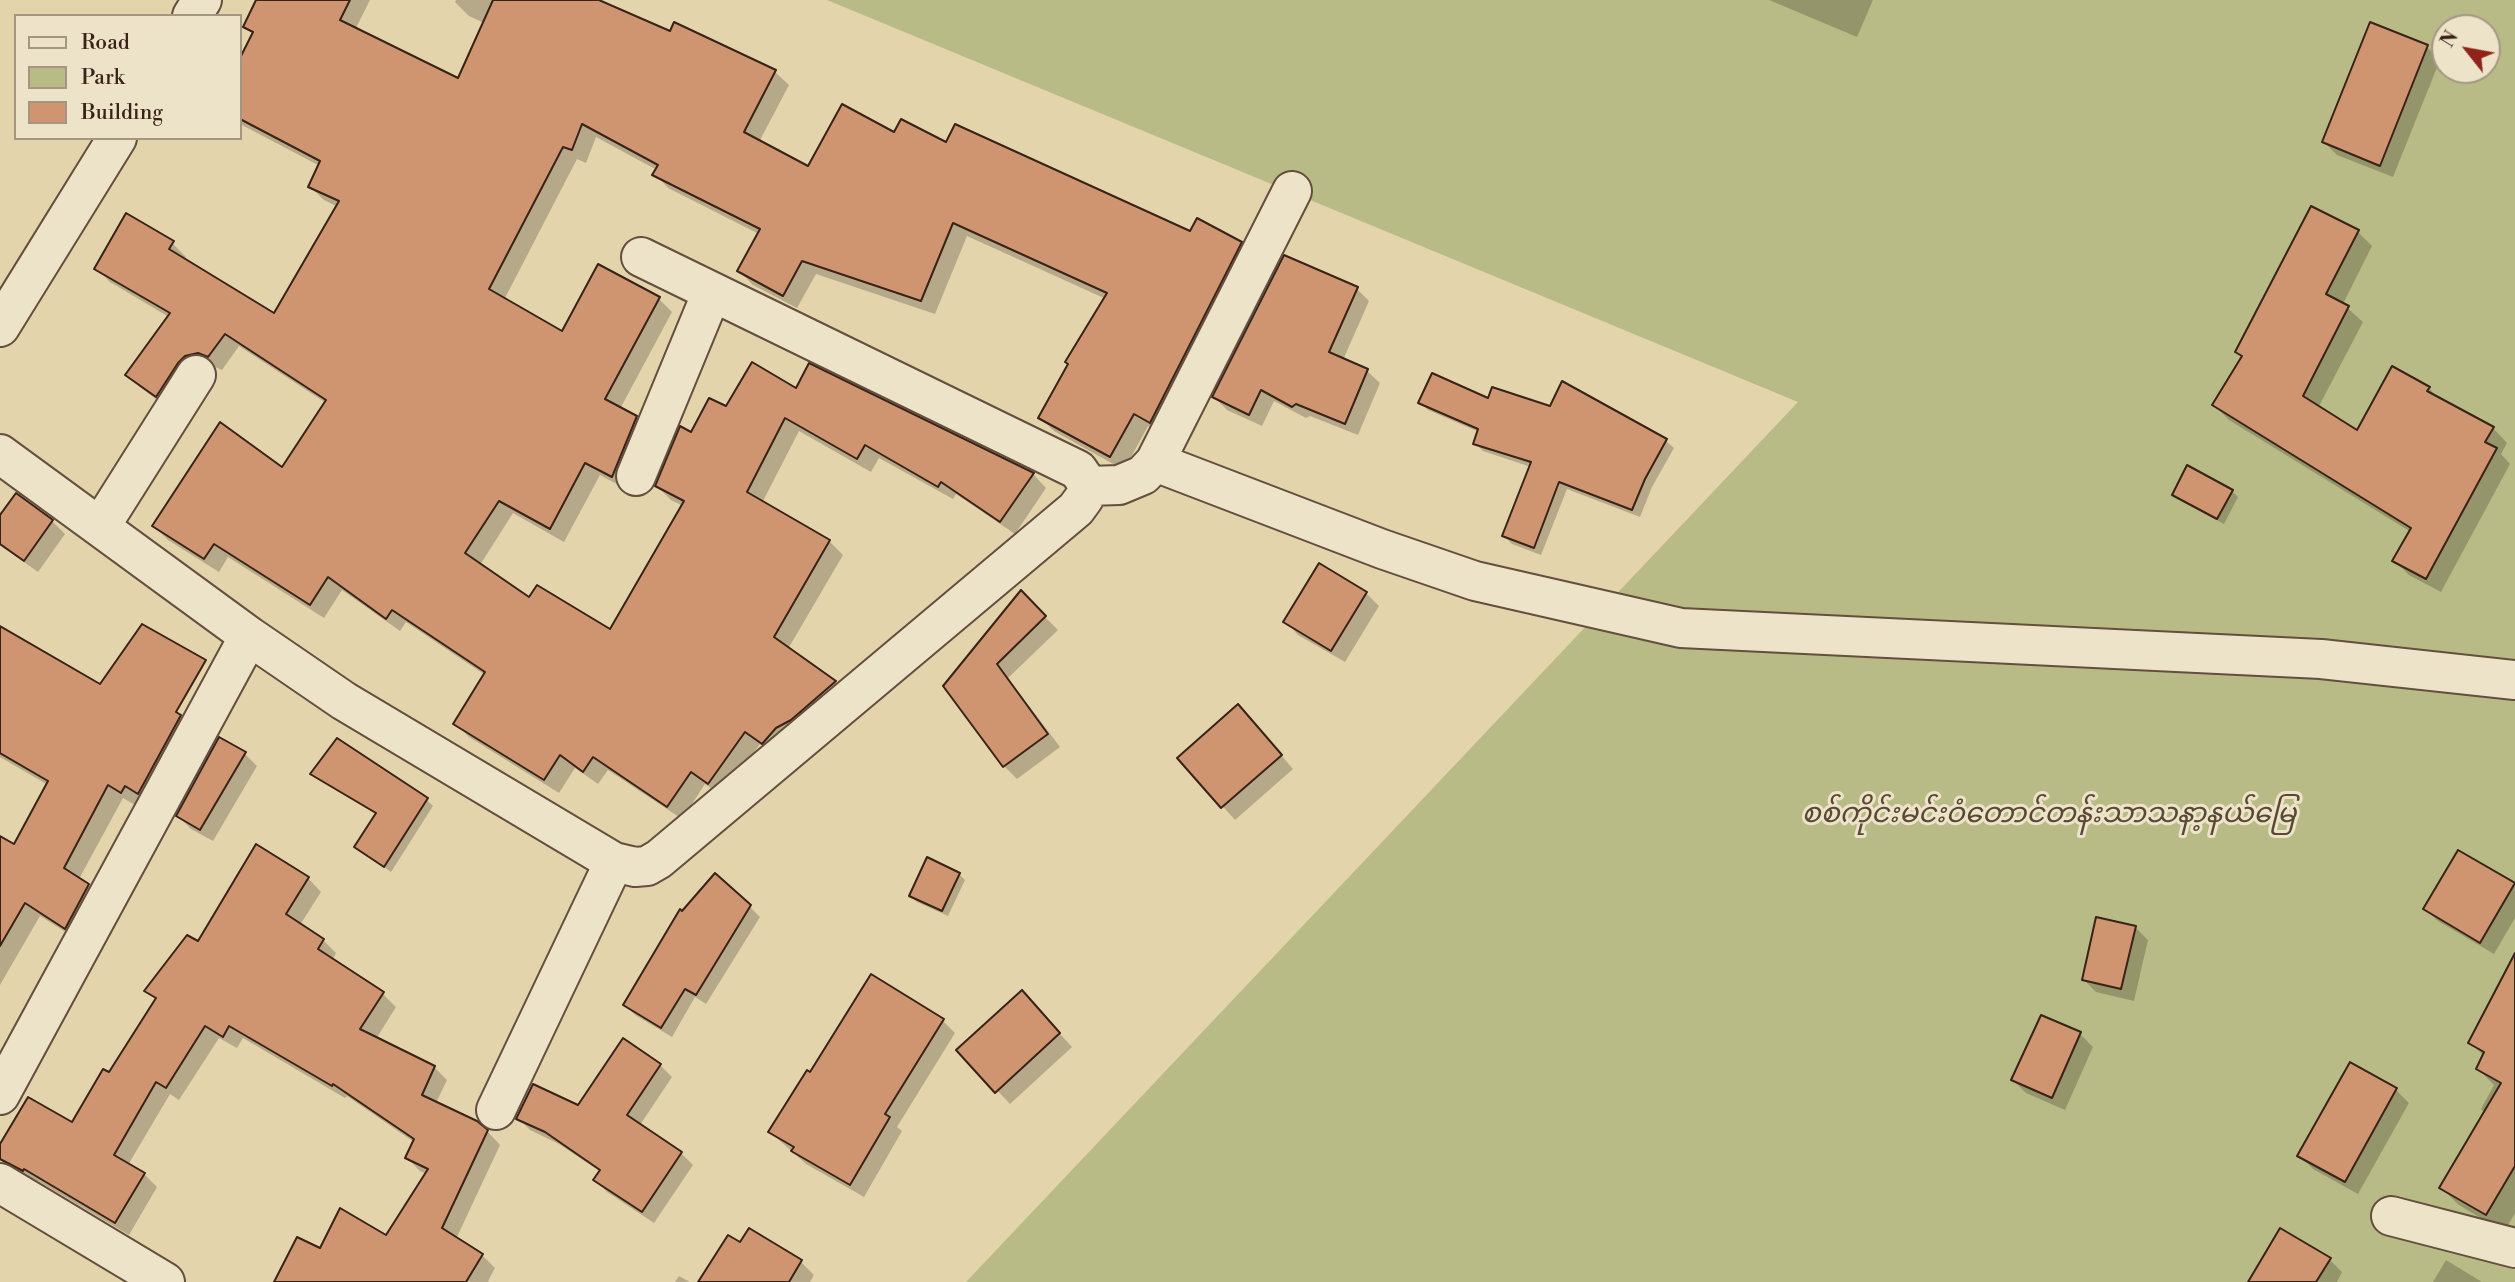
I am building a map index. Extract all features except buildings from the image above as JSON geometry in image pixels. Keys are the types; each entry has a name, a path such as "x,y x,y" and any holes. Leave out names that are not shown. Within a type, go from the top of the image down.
{"street":[{"path":"0,327 116,140"},
{"path":"1089,486 1119,485 1143,475 1155,462 1292,191"},
{"path":"641,257 1077,470 1089,486"},
{"path":"636,476 712,292"},
{"path":"100,527 196,375"},
{"path":"0,454 249,636 344,701 614,862 635,867 647,866 659,859 1076,509 1089,486"},
{"path":"1155,462 1382,550 1475,581 1681,628 2321,659 2515,680"},
{"path":"0,1095 249,636"},
{"path":"496,1110 614,862"},
{"path":"0,1183 165,1282"},
{"path":"2391,1216 2515,1248"}],"green space":[{"name":"စစ်ကိုင်းမင်းဝံတောင်တန်းသာသနာ့နယ်မြေ","path":"827,0 2515,0 2515,1282 966,1282 1798,402"}]}
